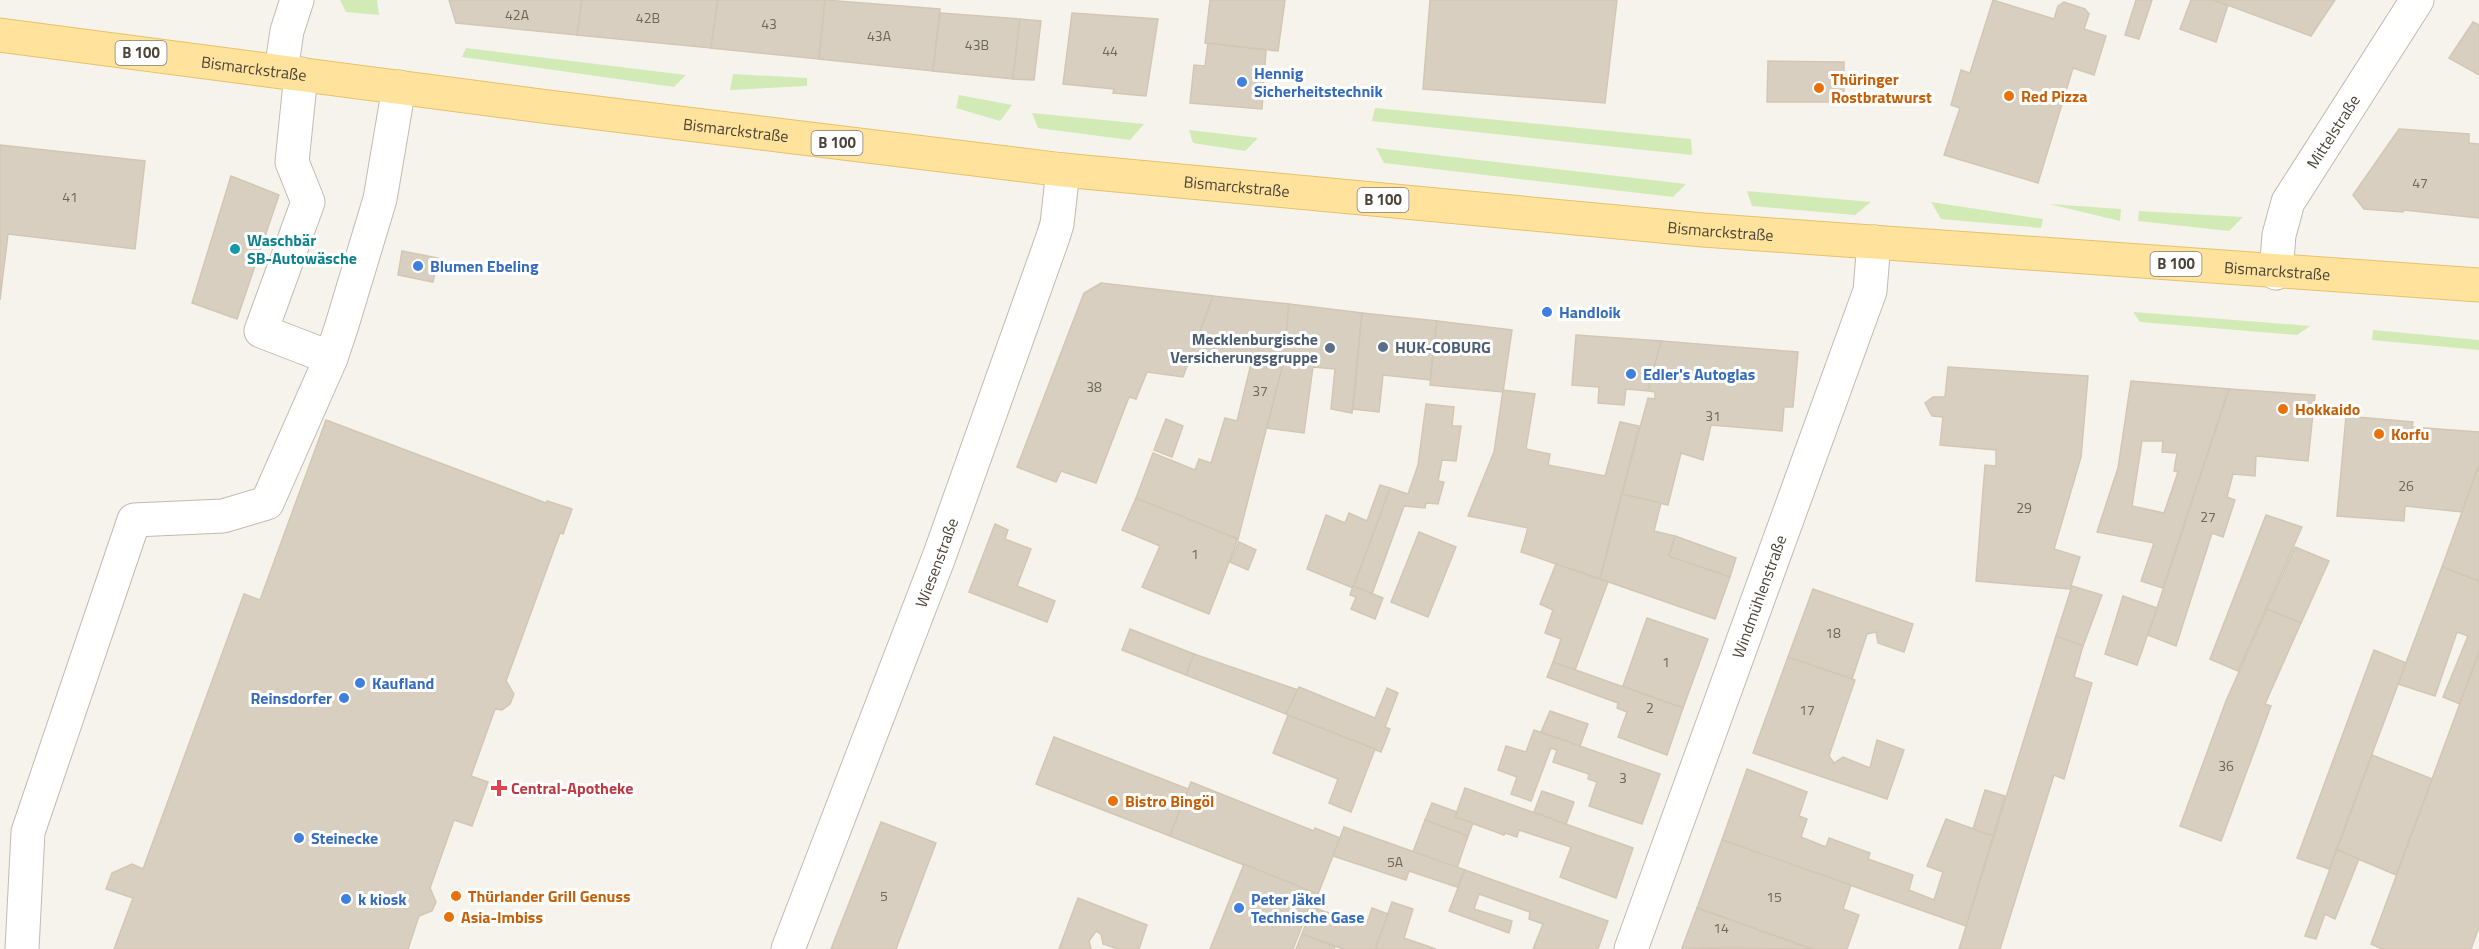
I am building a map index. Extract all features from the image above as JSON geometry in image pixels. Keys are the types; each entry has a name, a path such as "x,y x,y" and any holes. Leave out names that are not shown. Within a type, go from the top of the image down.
{"main road":[{"name":"Bismarckstraße","path":"0,34 399,87 1063,170 1691,229 2276,273 2479,285"}],"street":[{"path":"297,0 287,32 291,73 292,162 308,202 261,331 331,358"},
{"name":"Mittelstraße","path":"2276,273 2279,235 2288,202 2417,0"},
{"path":"22,949 28,832 134,520 223,516 267,503 331,358 380,199 399,87"},
{"name":"Wiesenstraße","path":"788,949 939,557 1049,248 1057,224 1063,170"},
{"name":"Windmühlenstraße","path":"1631,949 1870,291 1874,242"}],"green space":[{"path":"340,0 377,0 379,15 346,12"},
{"path":"466,48 686,75 674,87 462,57"},
{"path":"733,74 807,78 807,86 730,90"},
{"path":"959,95 1012,105 1000,121 956,108"},
{"path":"1375,108 1691,139 1692,155 1372,121"},
{"path":"1032,113 1144,124 1130,140 1038,128"},
{"path":"1189,130 1258,138 1245,151 1193,143"},
{"path":"1376,148 1686,184 1673,197 1384,163"},
{"path":"1747,191 1871,202 1855,215 1752,206"},
{"path":"1931,202 2043,219 2041,228 1941,219"},
{"path":"2049,204 2121,209 2120,221"},
{"path":"2139,211 2243,217 2229,231 2138,221"},
{"path":"2134,313 2310,326 2297,335 2140,322"},
{"path":"2373,330 2479,340 2479,350 2372,340"}],"building":[{"path":"449,0 582,0 577,35 456,23"},
{"path":"582,0 718,0 711,48 577,35"},
{"path":"718,0 825,0 819,59 711,48"},
{"path":"825,0 940,9 933,71 819,59"},
{"path":"1210,0 1285,0 1278,51 1205,43"},
{"path":"1430,0 1617,0 1605,103 1423,89"},
{"name":"Red Pizza","path":"1993,0 2054,19 2058,6 2064,2 2085,9 2089,14 2084,29 2106,36 2094,75 2073,68 2038,183 1944,155 1960,108 1951,105 1961,70 1970,73"},
{"path":"2136,0 2152,0 2139,39 2125,35"},
{"path":"2191,0 2214,0 2228,5 2216,42 2180,29"},
{"path":"2214,0 2335,0 2311,36"},
{"path":"940,13 1020,19 1013,79 933,71"},
{"path":"1072,13 1158,19 1146,96 1113,93 1114,89 1063,84"},
{"path":"1020,19 1041,21 1034,80 1013,79"},
{"path":"2473,22 2479,25 2479,75 2449,58"},
{"path":"1208,43 1266,50 1262,109 1190,103 1194,65 1205,66"},
{"path":"1768,61 1844,62 1844,102 1767,102"},
{"path":"2399,129 2469,134 2469,143 2479,144 2479,218 2404,210 2403,212 2364,209 2353,195"},
{"path":"0,145 145,161 135,249 8,234 0,300"},
{"name":"Waschbär SB-Autowäsche","path":"231,176 279,195 237,319 192,303"},
{"name":"Blumen Ebeling","path":"402,251 438,258 433,282 398,275"},
{"path":"1101,283 1213,296 1183,377 1147,372 1136,399 1129,397 1096,483 1061,471 1056,482 1017,467 1084,293"},
{"path":"1213,296 1289,304 1283,364 1238,539 1136,498 1153,453 1195,470 1199,459 1211,463 1225,418 1237,421 1252,360 1192,354"},
{"path":"1289,304 1362,313 1352,413 1331,409 1335,369 1313,367 1304,433 1267,428 1283,364"},
{"path":"1362,313 1437,321 1430,380 1383,375 1379,412 1353,409"},
{"path":"1437,321 1512,330 1503,392 1430,385"},
{"path":"1576,335 1661,341 1648,391 1626,389 1624,405 1598,403 1599,387 1572,385"},
{"path":"1661,341 1798,352 1793,407 1784,407 1782,431 1711,425 1703,460 1681,453 1668,505 1622,494 1648,398 1655,399 1655,392 1648,391"},
{"path":"1948,367 2088,376 2081,457 2054,549 2080,557 2070,589 1976,581 1985,465 1996,466 1996,450 1940,445 1943,417 1932,416 1925,403 1933,397 1945,397"},
{"path":"2131,381 2229,389 2163,588 2141,581 2154,543 2097,532 2118,468","holes":["2142,441 2163,441 2162,452 2177,453 2174,471 2178,472 2164,513 2132,506"]},
{"path":"2229,389 2315,395 2308,461 2256,456 2255,476 2233,474 2227,497 2235,500 2223,537 2212,533 2176,646 2148,635"},
{"path":"1503,390 1535,394 1526,449 1550,454 1548,465 1605,476 1620,422 1639,426 1600,579 1521,552 1528,528 1468,516 1494,452"},
{"path":"1426,404 1454,407 1452,426 1461,426 1456,461 1442,460 1438,481 1444,482 1438,504 1426,503 1425,508 1404,506 1372,594 1353,586 1390,488 1408,494 1418,465"},
{"path":"2346,416 2413,422 2412,427 2479,432 2479,465 2462,512 2405,506 2404,521 2337,516"},
{"path":"1166,419 1183,426 1172,457 1154,450"},
{"name":"Kaufland","path":"326,420 546,503 547,501 572,509 563,534 560,533 506,681 514,694 510,704 502,710 495,709 471,776 488,782 472,826 454,820 430,888 436,902 432,911 419,916 408,949 114,949 133,898 106,889 112,873 132,864 143,869 244,594 260,600"},
{"path":"2479,465 2479,581 2442,567"},
{"path":"1380,485 1390,488 1353,588 1307,569 1326,515 1345,523 1349,513 1367,521"},
{"path":"1622,494 1661,503 1654,531 1675,536 1669,556 1730,577 1715,619 1600,579"},
{"path":"1136,498 1238,539 1209,614 1142,587 1160,546 1122,530"},
{"path":"2266,515 2302,527 2238,671 2210,659"},
{"path":"995,524 1008,530 1005,539 1031,549 1017,586 1055,601 1047,622 969,592"},
{"path":"1419,532 1456,547 1428,617 1391,602"},
{"path":"1675,536 1736,558 1730,577 1669,556"},
{"path":"1239,542 1256,550 1248,570 1230,562"},
{"path":"2295,547 2329,561 2301,623 2267,609"},
{"path":"1556,564 1608,582 1575,670 1553,662 1561,639 1545,633 1553,610 1540,604"},
{"path":"2442,567 2479,581 2479,652 2460,704 2443,697 2468,636 2457,632 2435,696 2398,684"},
{"path":"1353,586 1383,598 1375,619 1351,609 1356,597 1350,595"},
{"path":"2072,586 2102,595 2083,646 2056,636"},
{"path":"1813,589 1913,624 1904,652 1878,643 1876,632 1867,634 1852,679 1788,657"},
{"path":"2123,596 2157,608 2137,665 2105,654"},
{"path":"2267,609 2301,623 2265,704 2271,706 2221,841 2180,826 2226,701"},
{"path":"1647,618 1708,639 1683,708 1623,686"},
{"path":"1130,629 1194,654 1186,675 1122,650"},
{"path":"2056,636 2083,646 2074,677 2092,683 2064,779 2054,775 2000,949 1959,949"},
{"path":"2374,650 2406,663 2329,869 2297,858"},
{"path":"2479,652 2479,927 2471,949 2382,949 2371,944"},
{"path":"1194,654 1298,690 1286,714 1186,675"},
{"path":"1788,657 1855,680 1829,756 1834,763 1843,757 1870,768 1877,740 1904,750 1887,799 1753,753"},
{"path":"1553,662 1683,708 1667,755 1618,737 1627,712 1617,708 1618,703 1547,677"},
{"path":"1299,687 1375,718 1387,688 1398,693 1385,727 1390,729 1381,752 1286,714"},
{"path":"1550,711 1588,724 1580,746 1541,732"},
{"path":"1288,715 1375,749 1351,812 1329,803 1338,779 1273,753"},
{"path":"1534,730 1660,774 1642,824 1589,806 1597,782 1588,779 1589,774 1553,762 1557,750 1551,748 1531,801 1511,794 1517,777 1498,770 1506,746 1526,752"},
{"path":"1054,737 1188,789 1170,836 1036,784"},
{"path":"2372,755 2432,779 2396,875 2337,850"},
{"path":"1747,769 1807,792 1799,816 1807,819 1801,837 1826,847 1829,838 1870,853 1868,859 1913,875 1909,890 1934,900 1943,872 1927,866 1946,819 1993,836 1966,926 1722,840"},
{"path":"1191,782 1314,831 1315,828 1340,838 1318,894 1170,836"},
{"path":"1465,788 1633,848 1616,898 1560,877 1571,847 1519,830 1517,837 1505,833 1504,835 1455,817"},
{"path":"1985,790 2005,796 1993,836 1973,829"},
{"path":"1542,791 1574,802 1566,824 1534,812"},
{"path":"1432,803 1457,812 1455,817 1473,823 1468,836 1425,820"},
{"path":"1425,820 1468,836 1457,868 1413,852"},
{"path":"881,822 936,843 896,949 831,949"},
{"path":"1344,827 1465,870 1457,887 1409,871 1406,880 1333,856"},
{"path":"1722,840 1851,885 1843,909 1859,915 1847,949 1812,949 1697,908"},
{"path":"2337,850 2359,859 2335,919 2325,914 2316,939 2305,936"},
{"path":"1244,864 1315,893 1293,949 1210,949"},
{"path":"1465,870 1608,921 1598,949 1533,949 1543,924 1529,919 1530,912 1479,894 1474,909 1512,921 1509,933 1449,911"},
{"path":"1078,898 1147,925 1139,949 1118,949 1103,944 1101,934 1096,931 1089,941 1091,949 1059,949"},
{"path":"1392,902 1413,909 1404,938 1436,949 1375,949"},
{"path":"1312,907 1366,926 1372,908 1388,914 1375,949 1343,949 1302,934"},
{"path":"1697,908 1812,949 1682,948"},
{"path":"1302,934 1335,947 1334,949 1296,949"}],"place":[{"name":"Hennig Sicherheitstechnik","path":"1242,82"},
{"name":"Thüringer Rostbratwurst","path":"1819,88"},
{"name":"Red Pizza","path":"2009,96"},
{"name":"Waschbär SB-Autowäsche","path":"235,249"},
{"name":"Blumen Ebeling","path":"418,266"},
{"name":"Handloik","path":"1547,312"},
{"name":"HUK-COBURG","path":"1383,347"},
{"name":"Mecklenburgische Versicherungsgruppe","path":"1330,348"},
{"name":"Edler's Autoglas","path":"1631,374"},
{"name":"Hokkaido","path":"2283,409"},
{"name":"Korfu","path":"2379,434"},
{"name":"Kaufland","path":"360,683"},
{"name":"Reinsdorfer","path":"344,698"},
{"name":"Central-Apotheke","path":"499,788"},
{"name":"Bistro Bingöl","path":"1113,801"},
{"name":"Steinecke","path":"299,838"},
{"name":"Thürlander Grill Genuss","path":"456,896"},
{"name":"k kiosk","path":"346,899"},
{"name":"Peter Jäkel Technische Gase","path":"1239,908"},
{"name":"Asia-Imbiss","path":"449,917"}]}
